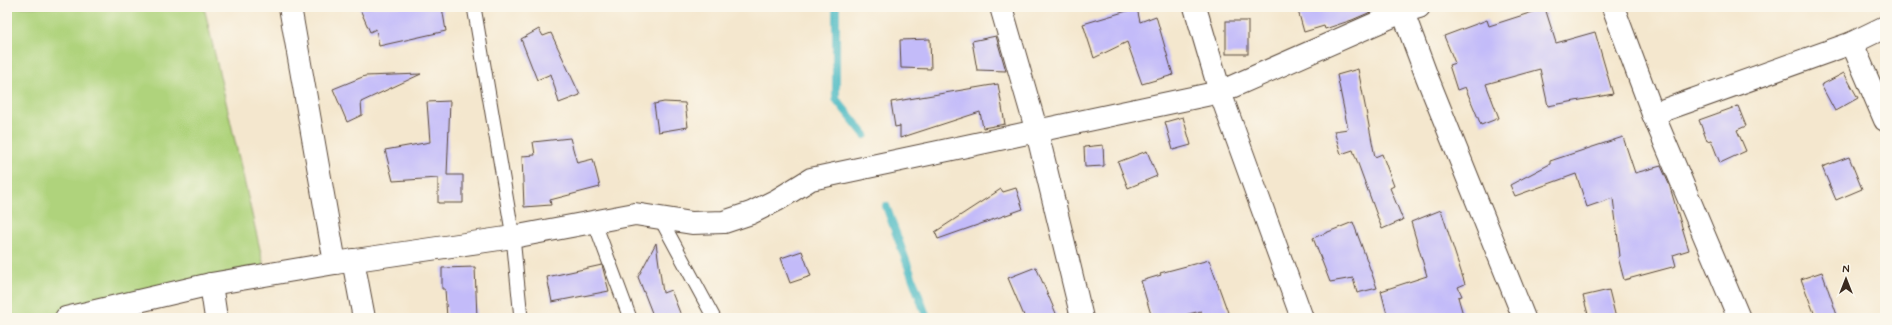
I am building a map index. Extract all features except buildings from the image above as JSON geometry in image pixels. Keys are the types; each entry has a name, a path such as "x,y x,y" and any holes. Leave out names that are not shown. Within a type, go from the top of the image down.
{"street":[{"path":"290,7 344,261 364,318"},
{"path":"1001,7 1037,132 1082,318"},
{"path":"1195,7 1220,92 1302,318"},
{"path":"1613,7 1653,114 1740,318"},
{"path":"66,318 211,284 344,261 513,237 635,214 692,222 724,222 751,213 811,179 1220,92 1407,9 1426,77 1524,318"},
{"path":"1653,114 1852,43 1885,27"},
{"path":"1852,43 1885,120"},
{"path":"211,284 216,318"}],"lane":[{"path":"474,7 513,237 521,318"},
{"path":"660,218 714,318"},
{"path":"594,221 630,318"}],"green space":[{"path":"7,7 204,7 266,275 211,284 52,318 7,318"}],"waterway":[{"path":"836,7 836,99 865,135"},
{"path":"886,206 927,318"}]}
